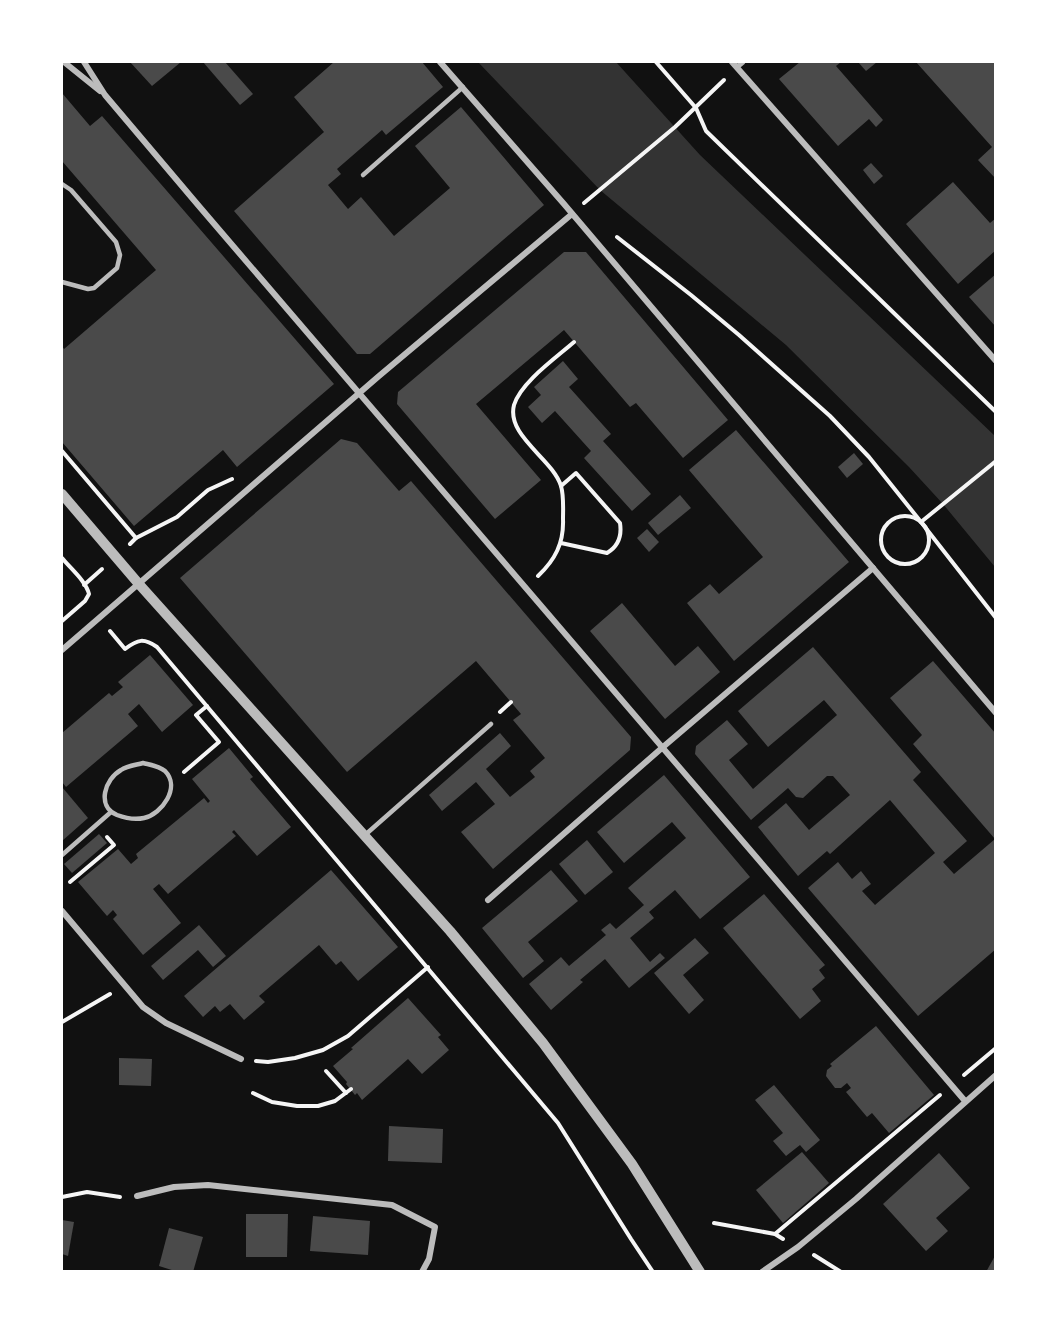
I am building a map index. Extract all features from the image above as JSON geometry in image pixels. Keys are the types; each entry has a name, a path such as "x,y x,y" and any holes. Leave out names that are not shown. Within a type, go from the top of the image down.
{"street":[{"path":"64,62 105,95"},
{"path":"84,62 105,95 198,205 965,1101"},
{"path":"440,62 996,713"},
{"path":"743,62 735,64 996,361"},
{"path":"62,650 572,214"},
{"path":"62,495 450,931 543,1043 632,1164 700,1272"},
{"path":"488,900 873,568"},
{"path":"62,911 143,1007 166,1023 241,1059"},
{"path":"762,1272 798,1247 856,1199 996,1075"},
{"path":"137,1196 174,1187 208,1185 392,1204 435,1227 429,1258 422,1272"}],"lane":[{"path":"363,175 462,87"},
{"path":"62,184 71,190 116,242 120,255 117,268 94,288 88,289 62,282"},
{"path":"365,835 491,724"},
{"path":"143,763 165,771 172,782 171,793 165,802 147,818 121,817 111,813 105,803 104,790 111,779 121,770 143,763"},
{"path":"62,855 111,813"}],"path":[{"path":"656,62 696,108 706,131 996,412"},
{"path":"600,190 675,127 719,85"},
{"path":"614,235 740,335 830,416 869,457 996,618"},
{"path":"538,577 552,561 561,543 563,523 561,486 551,469 516,428 513,416 514,405 528,382 574,342"},
{"path":"62,451 136,538 177,516 208,490 237,476"},
{"path":"921,522 996,460"},
{"path":"561,486 576,473 620,523 621,533 618,544 607,553 561,543"},
{"path":"905,517 921,522 928,534 929,542 923,556 909,564 901,564 887,556 881,542 885,527 891,521 905,517"},
{"path":"62,558 89,594 85,601 62,621"},
{"path":"125,649 142,640 157,647 428,967 558,1123 652,1272"},
{"path":"172,782 219,742 196,715 207,706"},
{"path":"70,882 114,845 97,825"},
{"path":"241,1059 268,1062 295,1058 323,1050 348,1036 428,967"},
{"path":"62,1022 125,986"},
{"path":"775,1234 996,1048"},
{"path":"253,1093 272,1102 297,1106 327,1104 349,1091 326,1071"},
{"path":"62,1197 87,1192 126,1198 137,1196"},
{"path":"714,1223 775,1234 841,1272"}],"shaded area":[{"path":"478,62 616,62 700,155 995,436 995,567 909,467 786,345 600,190"}],"building":[{"path":"130,62 181,62 152,86"},
{"path":"203,62 225,62 253,94 240,105"},
{"path":"334,62 422,62 443,87 386,135 382,130 337,169 341,174 328,185 348,209 361,197 394,236 450,188 415,146 461,107 544,205 370,354 357,354 234,211 324,132 294,97"},
{"path":"800,62 841,62 836,66 883,120 876,127 869,119 838,146 779,79"},
{"path":"858,62 877,62 866,71"},
{"path":"916,62 996,62 996,179 978,160 992,147"},
{"path":"62,93 90,126 102,116 334,384 237,467 223,450 134,526 62,442 62,346 64,349 156,270 62,161"},
{"path":"871,163 883,176 874,184 863,170"},
{"path":"953,182 990,223 996,218 996,250 958,284 906,224"},
{"path":"564,252 586,252 728,420 683,458 636,403 630,407 564,330 476,404 541,480 495,519 397,404 398,392"},
{"path":"996,274 996,327 969,297"},
{"path":"563,361 578,379 569,387 611,434 603,441 651,494 632,511 584,458 591,451 555,411 542,423 528,407 541,395 534,387"},
{"path":"736,430 849,562 734,661 687,603 710,584 719,594 763,557 689,470"},
{"path":"341,439 357,443 399,491 411,481 631,737 630,750 493,869 461,832 495,804 476,782 442,811 429,795 500,733 511,746 486,769 510,797 535,777 530,771 545,758 513,720 521,714 476,661 347,772 180,578"},
{"path":"854,453 863,464 847,478 838,467"},
{"path":"680,495 691,508 658,535 648,523"},
{"path":"647,529 659,542 649,552 637,538"},
{"path":"622,603 675,666 698,646 720,672 665,719 590,631"},
{"path":"813,647 921,772 913,780 967,841 943,862 954,874 995,839 913,744 922,735 890,698 933,661 996,734 996,949 918,1016 808,888 838,862 852,879 861,871 871,884 862,891 875,905 935,853 890,800 830,854 827,851 798,876 758,827 786,803 809,830 850,795 833,776 827,776 803,798 796,797 788,788 751,820 695,754 696,746 727,720 748,744 729,760 753,789 837,715 824,700 768,747 738,711"},
{"path":"150,655 193,705 162,732 139,704 128,714 138,726 66,787 62,782 62,733 109,693 112,696 123,687 118,682"},
{"path":"229,748 253,777 250,779 291,827 257,856 234,830 232,832 236,836 168,894 159,884 153,889 181,923 143,955 113,919 117,915 113,910 107,916 78,882 118,849 131,864 138,858 136,854 204,798 208,803 210,801 192,779"},
{"path":"664,775 750,877 700,919 675,890 649,912 654,918 630,938 650,962 660,953 665,958 629,988 605,959 580,980 583,982 551,1010 529,984 561,957 569,966 606,935 601,930 610,923 616,929 644,905 628,888 686,838 672,822 624,863 597,832"},
{"path":"62,787 88,818 62,841"},
{"path":"99,834 107,843 72,873 64,864"},
{"path":"587,840 613,872 585,895 559,864"},
{"path":"331,870 398,947 358,981 341,961 336,965 319,945 259,996 265,1002 244,1020 230,1004 220,1012 215,1006 203,1017 184,996"},
{"path":"551,870 578,901 528,942 544,961 523,978 482,928"},
{"path":"764,894 825,965 819,970 825,978 812,989 821,1001 800,1019 723,928"},
{"path":"199,925 226,956 213,967 198,950 163,980 151,966"},
{"path":"695,938 709,953 683,975 704,1000 689,1014 654,973"},
{"path":"408,998 441,1035 438,1037 449,1050 422,1074 408,1059 362,1100 357,1093 355,1095 333,1066"},
{"path":"876,1026 934,1095 889,1133 872,1113 867,1117 846,1092 851,1088 847,1083 841,1088 835,1088 826,1076 827,1070 832,1066 830,1064"},
{"path":"119,1058 152,1059 151,1086 119,1085"},
{"path":"774,1085 820,1140 806,1152 800,1145 786,1156 773,1141 783,1133 755,1100"},
{"path":"389,1126 443,1129 442,1163 388,1161"},
{"path":"802,1152 829,1183 783,1223 756,1190"},
{"path":"939,1153 970,1188 936,1218 948,1231 926,1251 883,1204"},
{"path":"246,1214 288,1214 287,1257 246,1257"},
{"path":"313,1216 370,1221 368,1255 310,1251"},
{"path":"62,1220 74,1222 68,1256 62,1254"},
{"path":"169,1228 203,1237 193,1272 178,1272 159,1266"},
{"path":"996,1254 996,1272 986,1272"}]}
